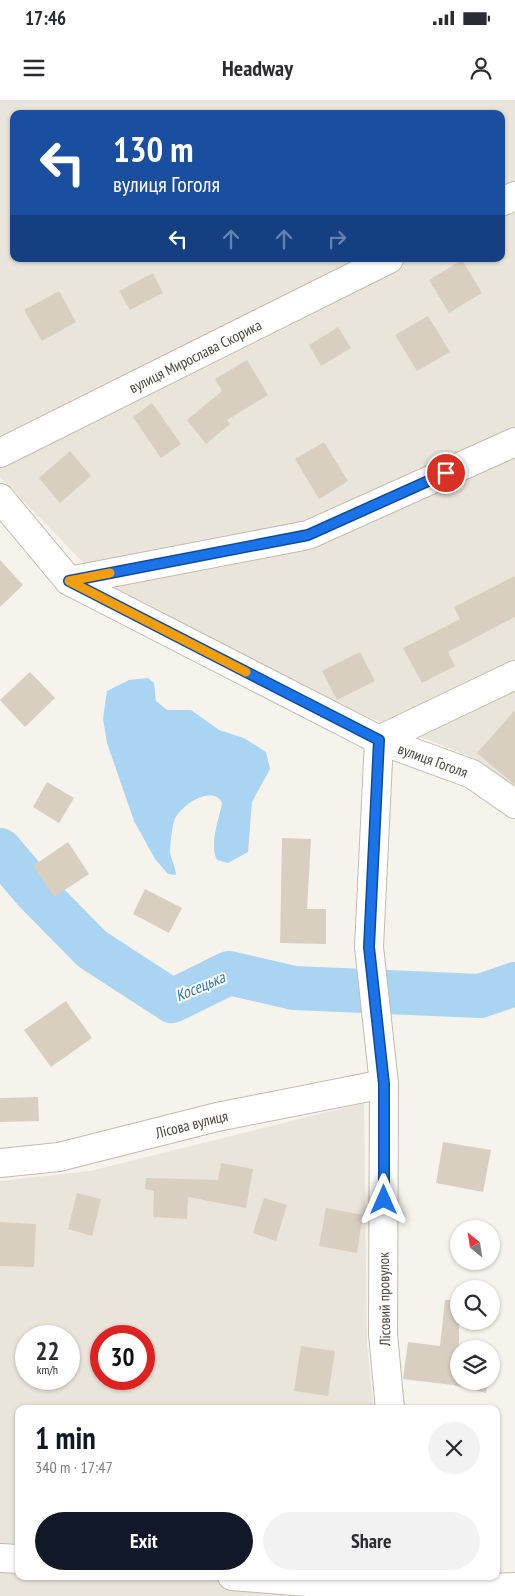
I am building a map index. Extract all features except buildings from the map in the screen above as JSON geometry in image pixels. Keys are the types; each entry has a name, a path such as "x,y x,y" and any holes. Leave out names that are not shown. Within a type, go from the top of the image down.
{"street":[{"name":"вулиця Мирослава Скорика","path":"0,453 383,262"},
{"path":"69,581 308,535 515,442"},
{"name":"вулиця Гоголя","path":"0,498 69,581 379,740 472,774 515,804"},
{"path":"379,740 515,675"},
{"name":"Лісовий провулок","path":"379,740 369,947 384,1084 383,1334 390,1405"},
{"name":"Лісова вулиця","path":"0,1163 59,1157 217,1117 384,1084"},
{"path":"0,1558 15,1560"},
{"path":"295,1580 406,1587 515,1587"}],"shaded area":[{"path":"0,100 515,100 515,788 467,755 342,707 102,582 0,477"},
{"path":"364,1103 367,1346 374,1405 15,1405 15,1580 388,1580 383,1596 0,1596 0,1181 90,1171"}],"water":[{"path":"148,678 154,683 156,701 167,710 191,710 219,730 244,738 266,752 270,769 252,802 248,852 228,863 217,860 215,854 214,839 222,803 218,797 211,795 197,799 189,803 177,815 173,824 170,852 176,875 168,874 155,859 134,821 107,743 103,719 107,691 129,680"}],"waterway":[{"name":"Косецька","path":"0,850 34,890 92,949 172,1001 229,973 294,988 480,996 515,984"}],"slow traffic":[{"path":"110,573 69,581 246,672"}],"route":[{"path":"384,1200 384,1084 369,947 379,740 69,581 308,535 446,473"}]}
